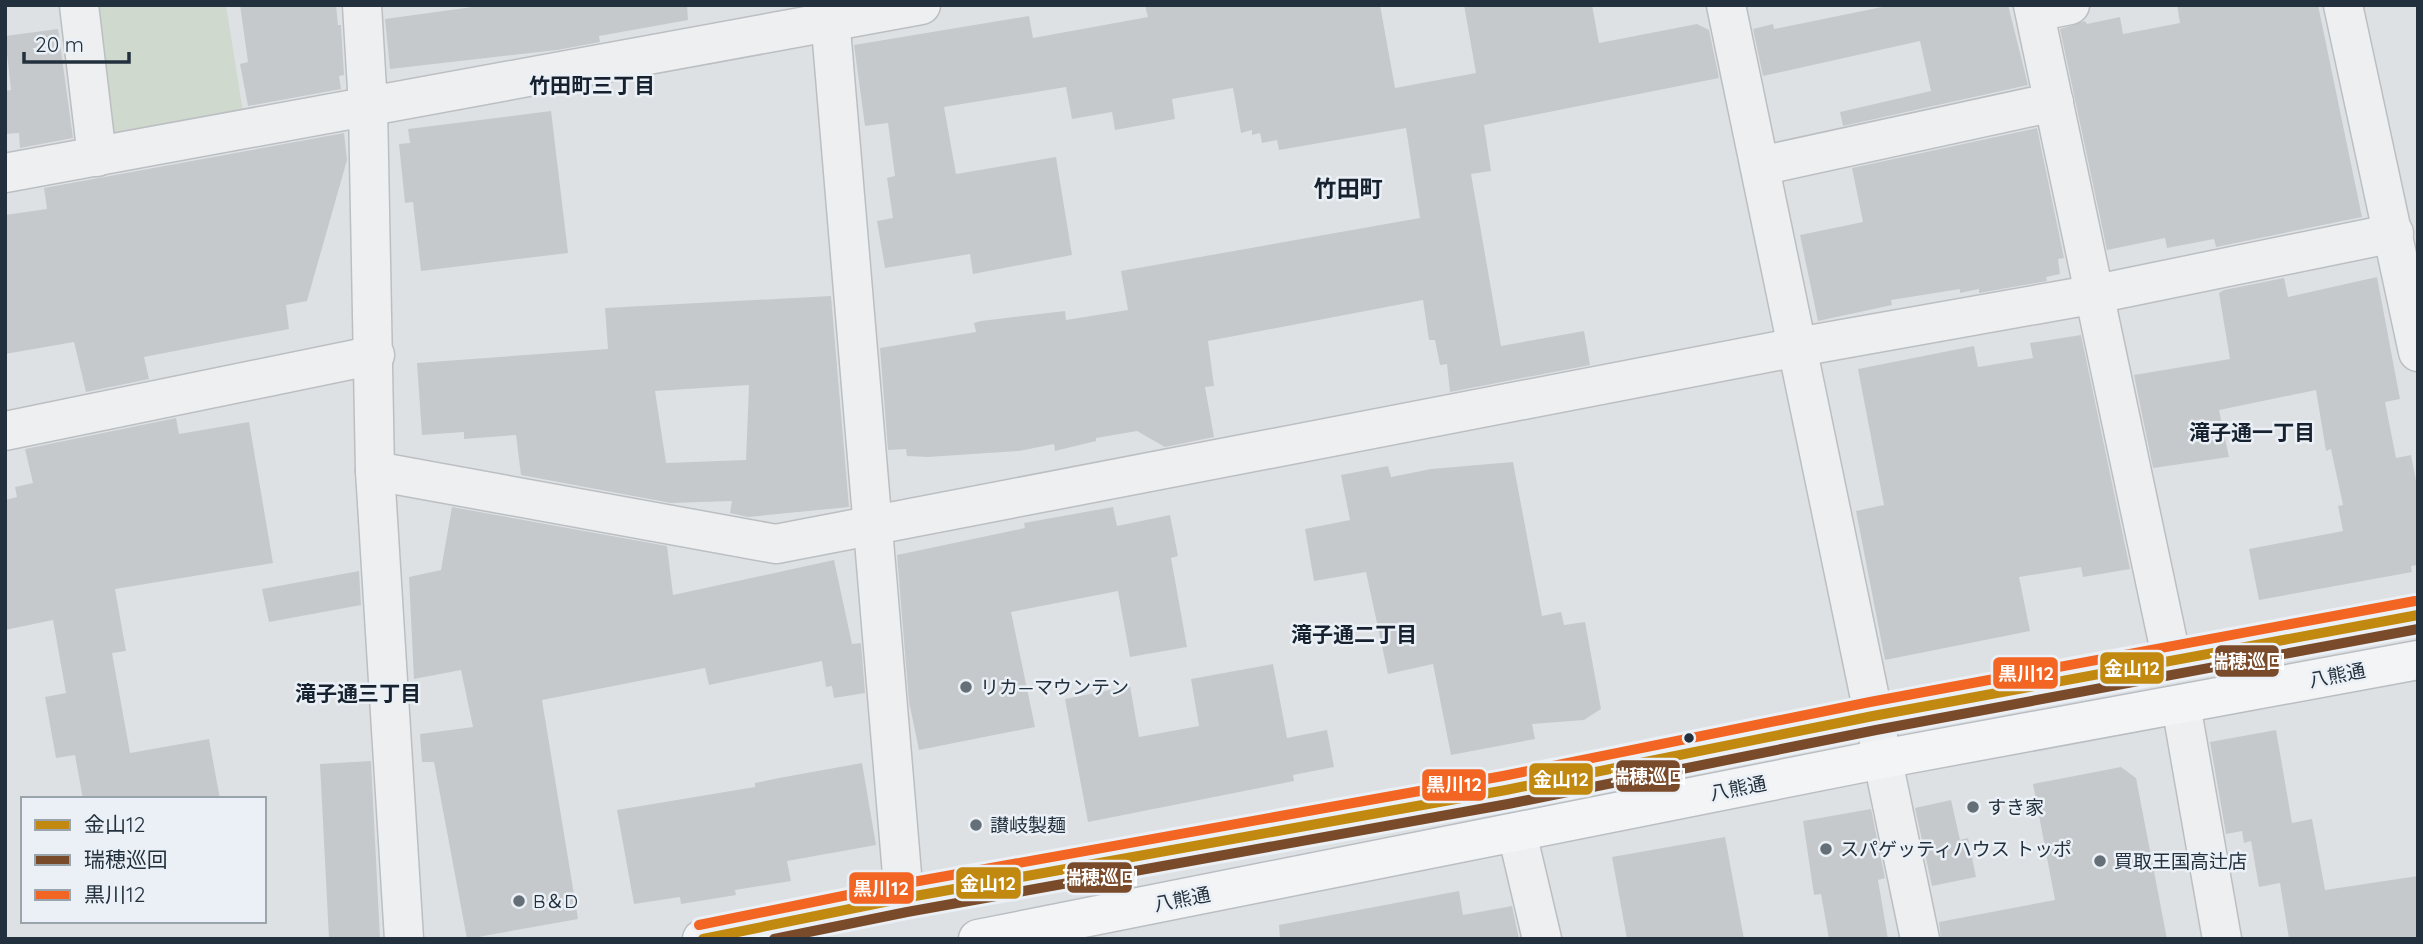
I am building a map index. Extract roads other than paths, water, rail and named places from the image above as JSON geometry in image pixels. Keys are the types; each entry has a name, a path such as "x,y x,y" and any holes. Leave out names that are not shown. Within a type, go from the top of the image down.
{"main road":[{"path":"702,939 905,898 1506,790 1873,716 2418,615"},
{"name":"八熊通","path":"978,939 1882,759 2418,660"}],"street":[{"path":"79,5 97,157"},
{"path":"362,5 368,107 375,355 375,471 404,939"},
{"path":"5,173 368,107 830,14 921,5"},
{"path":"1726,5 1920,939"},
{"path":"2343,5 2418,352"},
{"path":"2046,7 2054,102 2172,661"},
{"path":"830,14 871,526 905,898"},
{"path":"1760,166 2054,102"},
{"path":"375,471 776,544 1798,347 2096,294 2394,233"},
{"path":"5,431 375,355"},
{"path":"2181,705 2222,939"},
{"path":"1517,833 1542,939"}],"place":[{"name":"リカ―マウンテン","path":"966,687"},
{"name":"すき家","path":"1973,807"},
{"name":"讃岐製麺","path":"976,825"},
{"name":"スパゲッティハウス トッポ","path":"1826,849"},
{"name":"買取王国高辻店","path":"2100,861"},
{"name":"B＆D","path":"519,901"}],"district":[{"name":"竹田町三丁目","path":"592,86"},
{"name":"竹田町","path":"1348,189"},
{"name":"滝子通一丁目","path":"2252,433"},
{"name":"滝子通二丁目","path":"1354,635"},
{"name":"滝子通三丁目","path":"358,694"}]}
